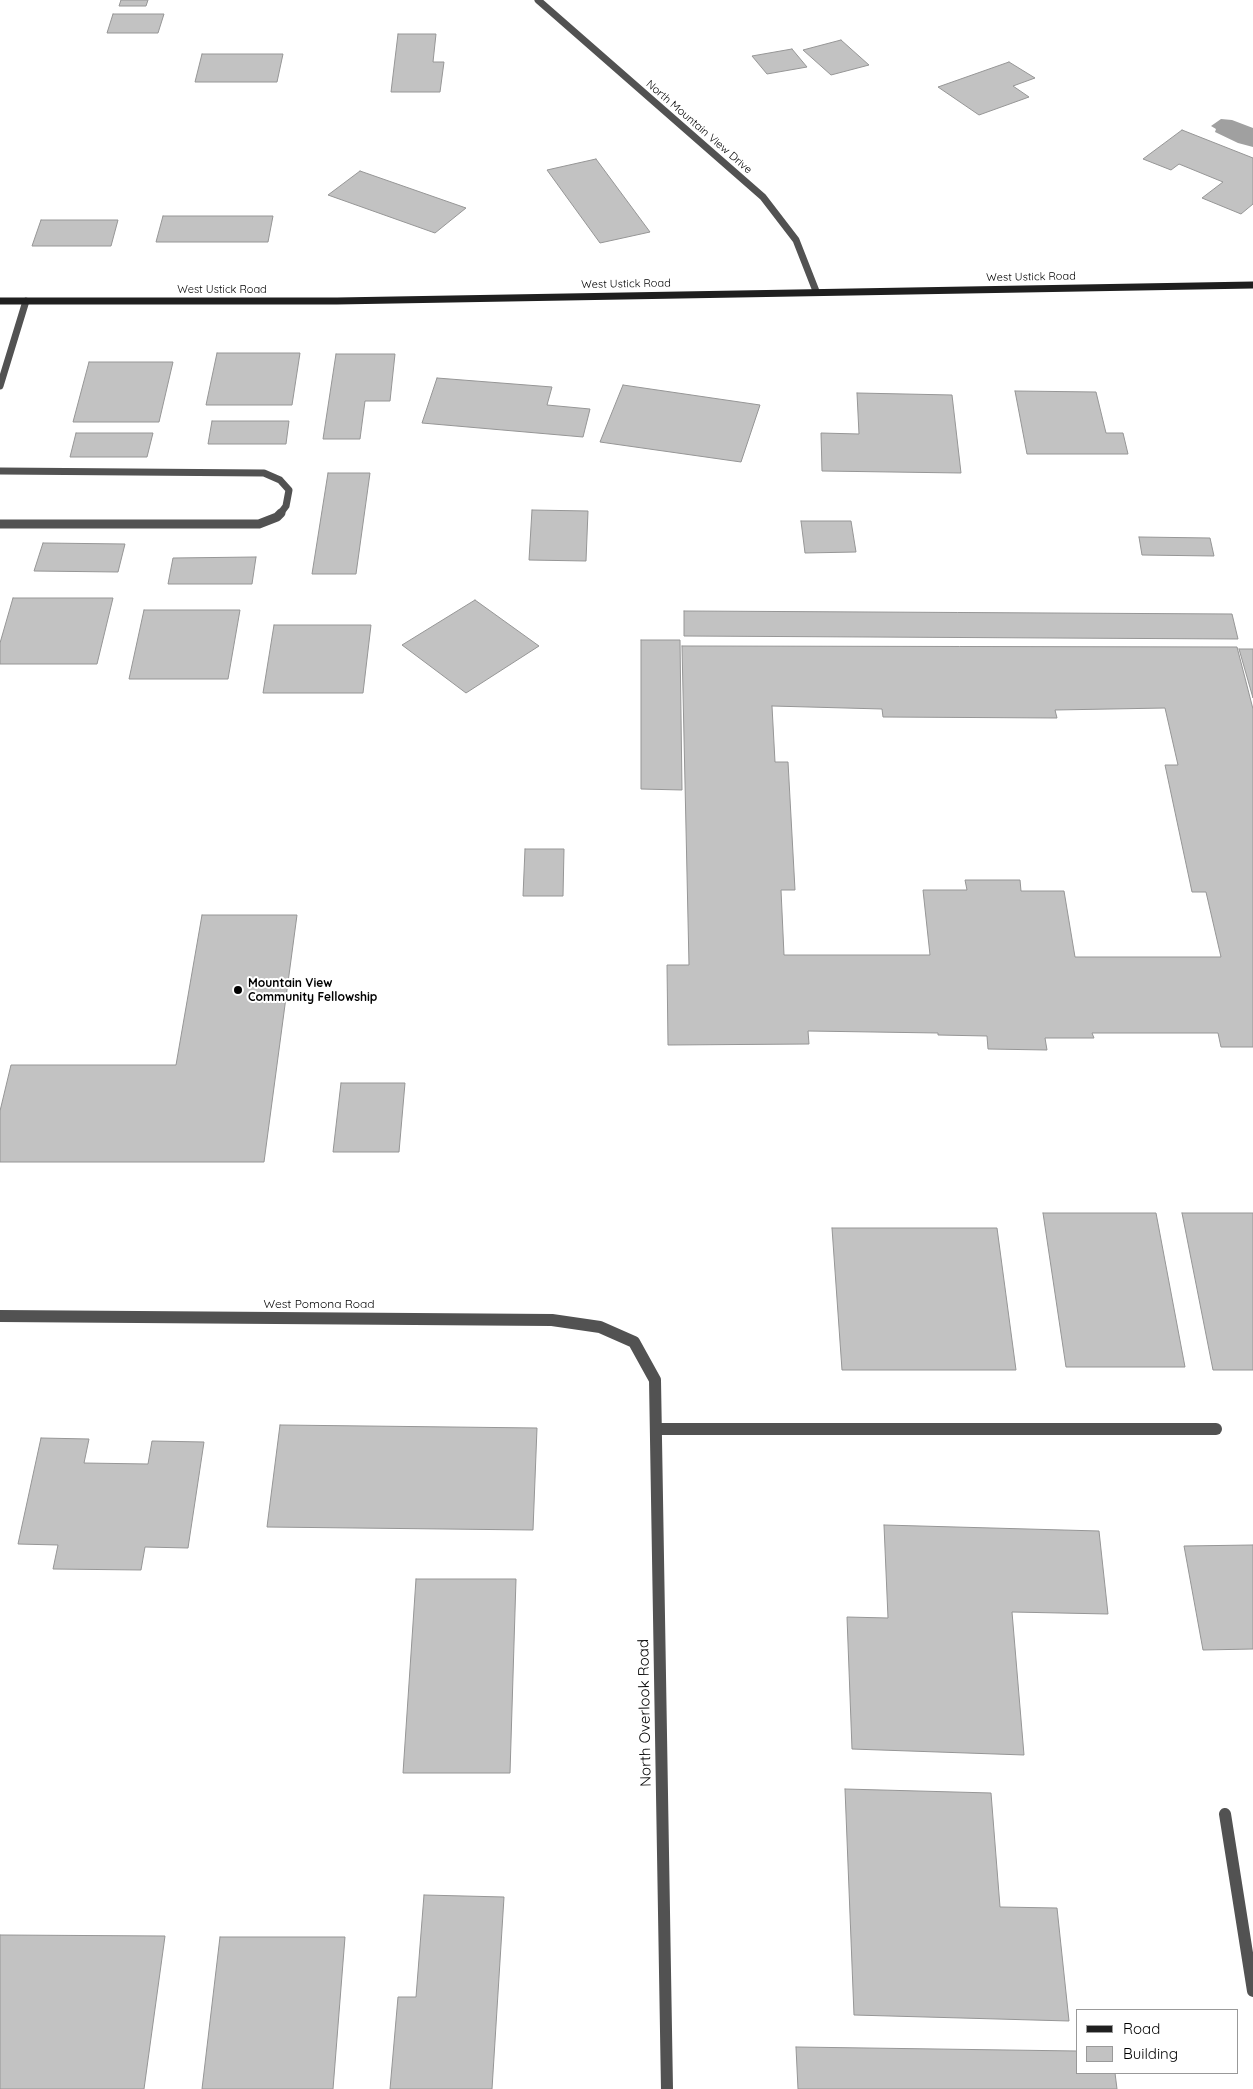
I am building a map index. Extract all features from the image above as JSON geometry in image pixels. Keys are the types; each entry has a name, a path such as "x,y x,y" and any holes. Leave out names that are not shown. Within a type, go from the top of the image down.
{"main road":[{"name":"West Ustick Road","path":"0,301 337,301 1253,285"}],"street":[{"name":"North Mountain View Drive","path":"538,0 762,197 796,240 816,292"},
{"path":"0,386 26,301"},
{"path":"0,471 264,473 280,480 289,490 286,506 277,517 259,524 0,524"},
{"name":"West Pomona Road","path":"0,1316 552,1320 600,1327 634,1342"},
{"name":"North Overlook Road","path":"634,1342 655,1380 667,2089"},
{"path":"656,1430 1216,1428"},
{"path":"1225,1814 1253,1991"}],"shaded area":[{"path":"1221,119 1232,120 1253,128 1253,147 1238,143 1215,132 1216,129 1211,126"}],"building":[{"path":"121,0 148,0 146,6 119,6"},
{"path":"113,14 164,14 158,33 107,33"},
{"path":"398,34 436,34 433,62 444,62 440,92 391,92"},
{"path":"841,40 869,65 831,75 803,50"},
{"path":"792,49 807,67 767,74 752,56"},
{"path":"202,54 283,54 277,82 195,82"},
{"path":"1009,62 1035,78 1013,86 1029,97 979,115 938,87"},
{"path":"1182,130 1253,158 1253,204 1241,214 1202,198 1223,182 1179,164 1171,170 1143,159"},
{"path":"596,159 650,232 600,243 547,170"},
{"path":"360,171 466,208 435,233 328,195"},
{"path":"163,216 273,216 268,242 156,242"},
{"path":"41,220 118,220 111,246 32,246"},
{"path":"217,353 300,353 292,405 206,405"},
{"path":"336,354 395,354 390,401 365,401 360,439 323,439"},
{"path":"89,362 173,362 159,422 73,422"},
{"path":"437,378 552,387 547,405 590,409 583,437 422,423"},
{"path":"623,385 760,405 741,462 600,442"},
{"path":"1015,391 1096,392 1106,433 1123,433 1128,454 1027,454"},
{"path":"857,393 952,395 961,473 822,471 821,433 859,434"},
{"path":"212,421 289,421 286,444 208,444"},
{"path":"76,433 153,433 147,457 70,457"},
{"path":"328,473 370,473 356,574 312,574"},
{"path":"532,510 588,511 586,561 529,560"},
{"path":"801,521 851,521 856,552 805,553"},
{"path":"1139,537 1210,538 1214,556 1142,555"},
{"path":"43,543 125,544 118,572 34,571"},
{"path":"256,557 252,584 168,584 173,558"},
{"path":"13,598 113,598 97,664 0,664 0,643"},
{"path":"475,600 539,646 466,693 402,645"},
{"path":"144,610 240,610 228,679 129,679"},
{"path":"684,611 1232,614 1238,639 684,636"},
{"path":"274,625 371,625 363,693 263,693"},
{"path":"641,640 680,640 682,790 641,789"},
{"path":"682,646 1237,647 1253,709 1253,1047 1221,1047 1218,1033 1092,1033 1094,1038 1045,1038 1047,1050 988,1049 987,1036 938,1035 938,1033 808,1031 809,1044 668,1045 667,965 689,965","holes":["772,706 882,709 883,717 1057,718 1055,710 1165,708 1178,765 1165,765 1192,892 1206,892 1221,957 1075,957 1064,891 1021,891 1020,880 965,880 967,890 923,890 930,955 784,955 781,890 795,890 788,762 775,762"]},
{"path":"1239,649 1253,649 1253,698"},
{"path":"525,849 564,849 563,896 523,896"},
{"name":"Mountain View Community Fellowship","path":"202,915 297,915 264,1162 0,1162 0,1111 11,1065 176,1065"},
{"path":"341,1083 405,1083 399,1152 333,1152"},
{"path":"1043,1213 1156,1213 1185,1367 1066,1367"},
{"path":"1182,1213 1253,1213 1253,1370 1213,1370"},
{"path":"832,1228 997,1228 1016,1370 842,1370"},
{"path":"280,1425 537,1428 533,1530 267,1527"},
{"path":"41,1438 89,1439 84,1463 148,1464 152,1441 204,1442 188,1548 145,1547 141,1570 53,1569 58,1545 18,1544"},
{"path":"884,1525 1099,1531 1108,1614 1012,1612 1024,1755 852,1749 847,1617 888,1618"},
{"path":"1253,1545 1253,1649 1203,1650 1184,1546"},
{"path":"416,1579 516,1579 510,1773 403,1773"},
{"path":"845,1789 991,1793 1000,1907 1057,1908 1069,2021 854,2015"},
{"path":"424,1895 504,1897 492,2089 390,2089 398,1997 416,1997"},
{"path":"0,1935 165,1936 144,2089 0,2089"},
{"path":"220,1937 345,1937 333,2089 202,2089"},
{"path":"796,2047 1076,2051 1076,2074 1115,2074 1117,2089 798,2089"}],"place":[{"name":"Mountain View Community Fellowship","path":"238,990"}]}
